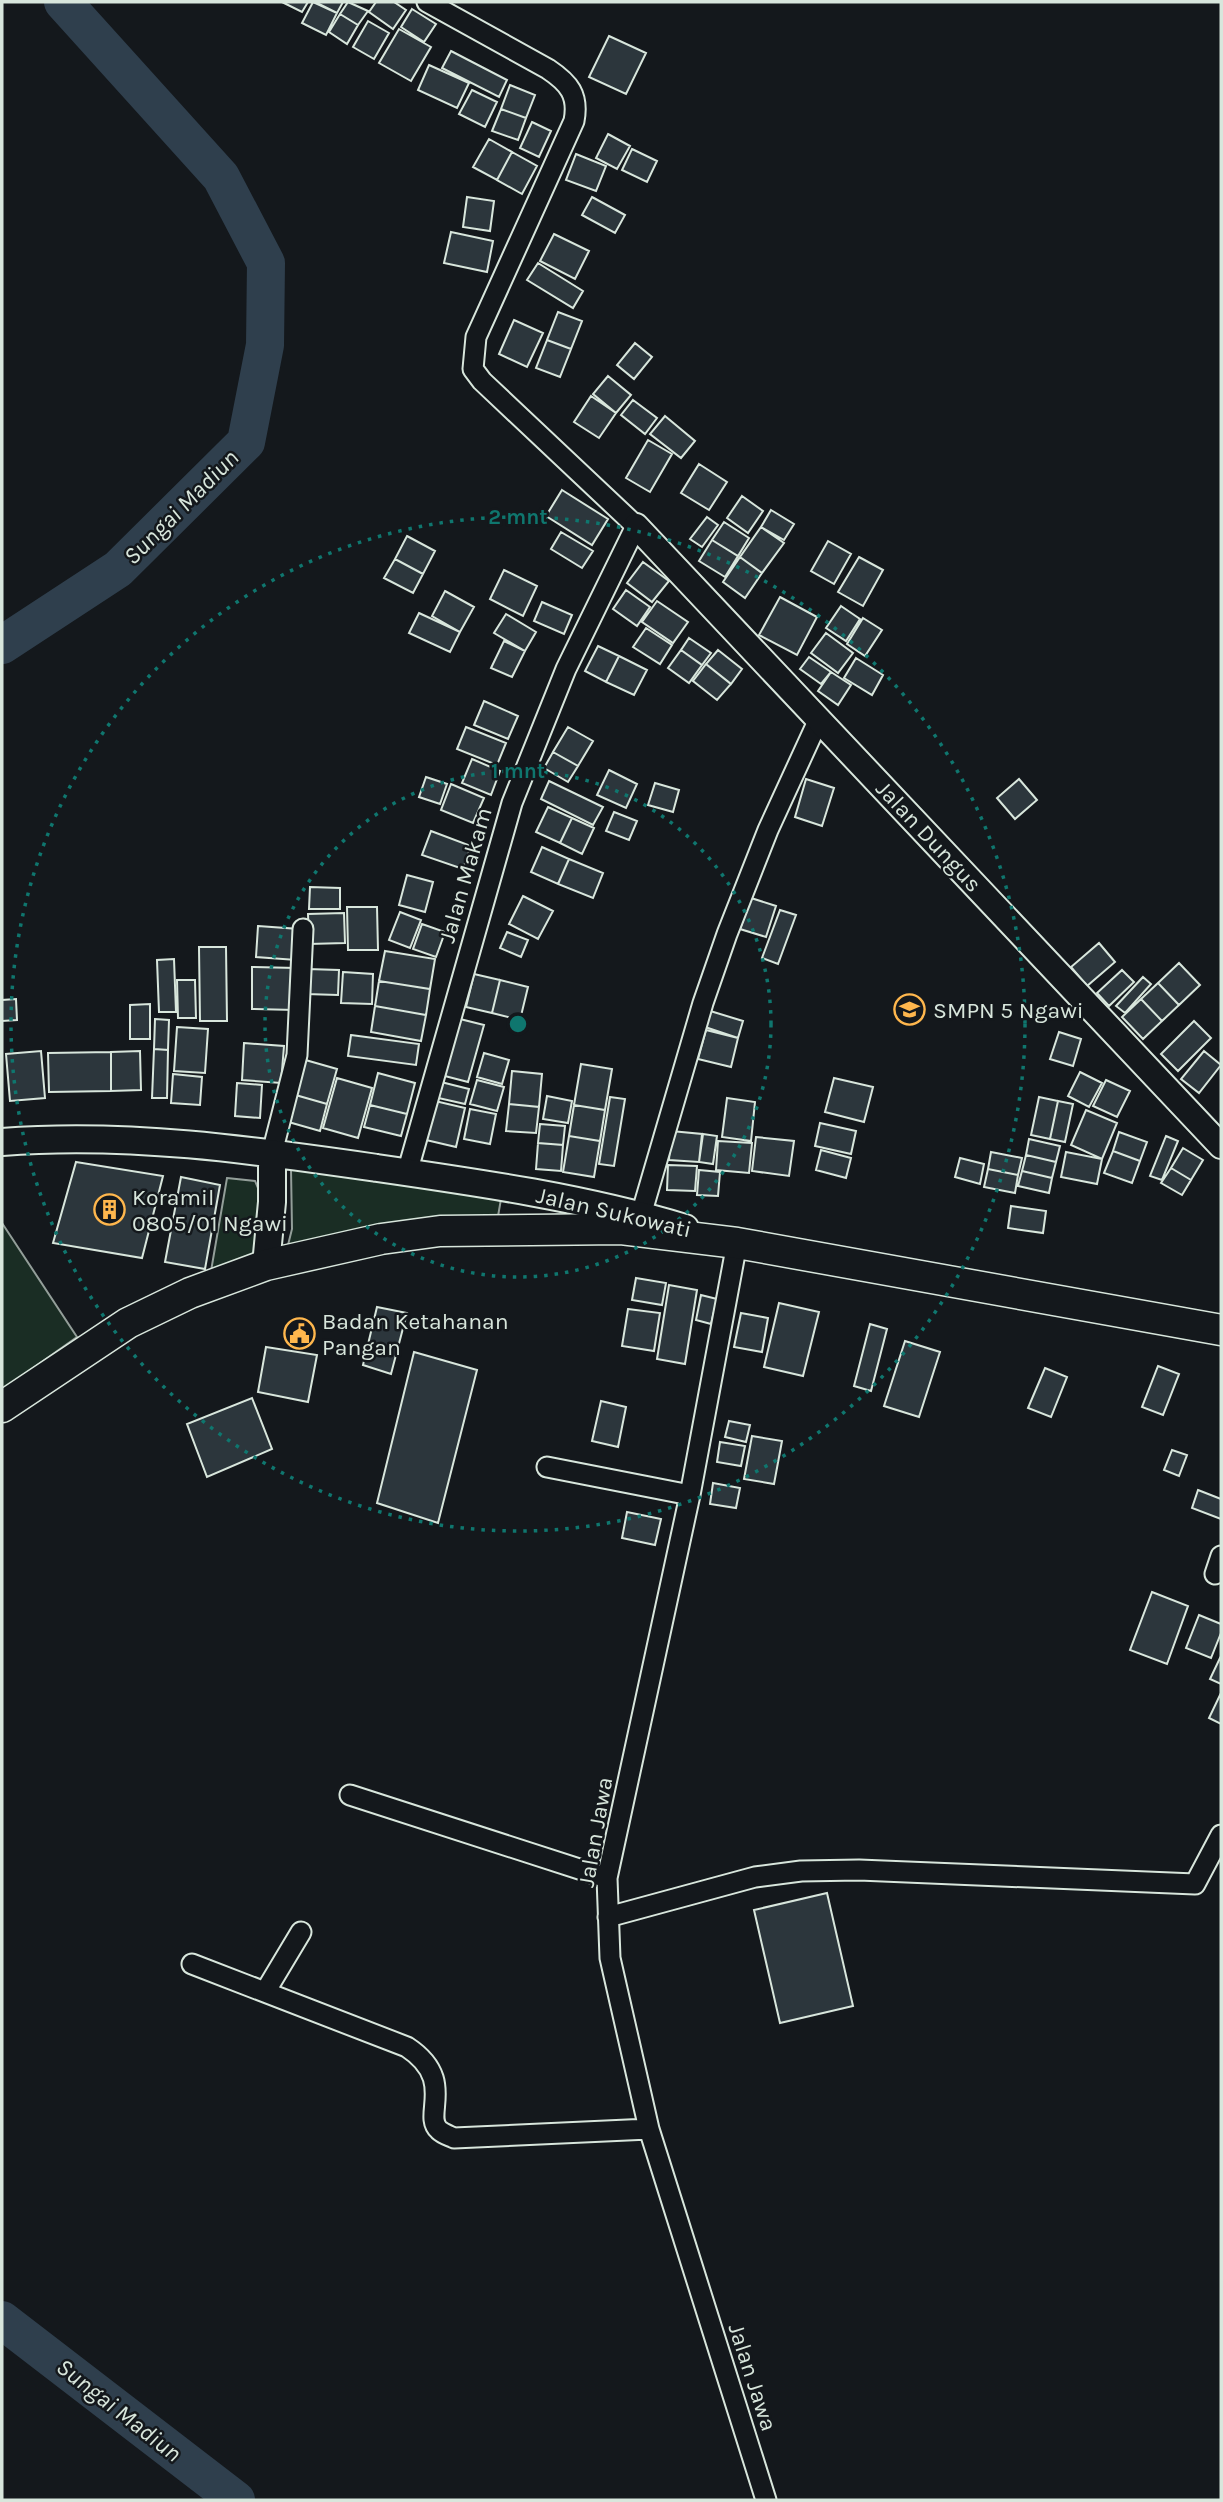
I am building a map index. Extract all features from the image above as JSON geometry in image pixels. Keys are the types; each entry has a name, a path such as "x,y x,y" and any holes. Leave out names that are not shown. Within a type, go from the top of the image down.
{"main road":[{"name":"Jalan Sukowati","path":"2,1142 143,1139 272,1153 407,1172 529,1192 641,1215 737,1243 1221,1330"},
{"path":"266,1265 272,1202 272,1153"},
{"path":"2,1407 128,1323 190,1293 266,1265 382,1239 440,1231 621,1229 737,1243"}],"street":[{"path":"427,2 548,69 566,81 573,94 577,106 574,121 476,337 474,369 482,381 636,526"},
{"name":"Jalan Dungus","path":"636,526 1221,1146"},
{"name":"Jalan Makam","path":"407,1172 512,803 566,669 636,526"},
{"path":"641,1215 703,1003 727,934 768,830 819,719"},
{"path":"272,1153 297,1055 303,929"},
{"name":"Jalan Jawa","path":"737,1243 690,1494 607,1878 610,1958 649,2129 766,2500"},
{"path":"547,1466 690,1494"},
{"path":"350,1794 607,1878"},
{"path":"608,1917 755,1877 800,1871 859,1870 1195,1884 1221,1835"},
{"path":"265,1992 301,1931"},
{"path":"192,1964 407,2047 423,2057 436,2083 435,2123 439,2130 454,2138 649,2129"}],"green space":[{"path":"291,1169 348,1173 501,1199 497,1222 287,1249 292,1229"},
{"path":"227,1178 255,1181 261,1201 261,1223 248,1264 211,1271"},
{"path":"2,1223 77,1337 2,1390"}],"building":[{"path":"282,2 308,2 302,12"},
{"path":"313,2 337,13 326,35 302,23"},
{"path":"315,2 343,2 337,13"},
{"path":"348,2 368,11 358,25 340,14"},
{"path":"376,2 394,2 406,10 393,29 369,12"},
{"path":"412,9 436,24 424,42 401,27"},
{"path":"340,14 358,25 347,44 329,32"},
{"path":"368,21 389,33 374,59 353,47"},
{"path":"399,29 431,47 411,81 379,63"},
{"path":"609,36 646,53 626,94 589,77"},
{"path":"451,51 507,80 499,97 442,68"},
{"path":"429,65 469,83 457,108 418,90"},
{"path":"510,85 535,95 526,118 501,109"},
{"path":"472,90 497,102 485,127 459,114"},
{"path":"501,109 526,118 518,140 492,131"},
{"path":"532,122 551,131 539,157 520,148"},
{"path":"608,134 630,146 617,169 596,158"},
{"path":"489,139 512,152 497,180 473,167"},
{"path":"632,149 657,161 647,182 622,170"},
{"path":"512,152 537,166 522,194 497,180"},
{"path":"576,154 606,166 596,191 566,180"},
{"path":"467,197 494,201 490,231 463,227"},
{"path":"592,197 625,215 615,233 582,215"},
{"path":"451,232 493,241 487,272 444,263"},
{"path":"554,234 589,251 575,279 540,261"},
{"path":"538,263 583,291 573,308 527,280"},
{"path":"558,312 582,321 571,349 547,340"},
{"path":"514,320 543,333 527,367 499,354"},
{"path":"547,340 571,349 560,377 536,368"},
{"path":"635,343 652,357 634,379 617,365"},
{"path":"608,376 631,395 616,413 593,394"},
{"path":"591,396 616,413 599,438 574,422"},
{"path":"633,400 657,418 645,434 621,415"},
{"path":"665,416 695,441 681,458 650,434"},
{"path":"648,440 672,454 650,492 626,478"},
{"path":"699,464 727,482 709,510 681,493"},
{"path":"562,490 608,519 592,545 546,516"},
{"path":"742,496 763,511 748,533 727,518"},
{"path":"771,510 794,524 784,540 761,527"},
{"path":"707,517 718,525 702,547 690,539"},
{"path":"724,522 749,538 738,556 712,540"},
{"path":"761,527 784,543 762,573 740,557"},
{"path":"561,532 593,551 582,568 551,549"},
{"path":"407,536 435,551 423,574 395,559"},
{"path":"712,540 738,556 725,577 699,561"},
{"path":"828,541 851,554 834,584 811,571"},
{"path":"740,557 762,573 745,598 723,582"},
{"path":"859,557 883,570 863,606 838,592"},
{"path":"395,559 423,574 413,593 384,578"},
{"path":"643,562 669,581 652,602 627,583"},
{"path":"504,570 537,586 523,616 490,599"},
{"path":"626,590 650,607 637,626 613,609"},
{"path":"445,591 474,607 460,632 432,616"},
{"path":"780,597 817,617 797,655 759,635"},
{"path":"657,601 688,622 673,643 642,622"},
{"path":"542,602 572,615 564,634 534,621"},
{"path":"841,606 860,619 846,641 826,628"},
{"path":"419,613 460,632 450,652 409,633"},
{"path":"506,614 536,632 525,651 494,633"},
{"path":"863,618 882,630 865,656 847,644"},
{"path":"646,628 672,645 660,664 633,647"},
{"path":"826,633 853,653 838,673 811,653"},
{"path":"689,638 711,653 702,665 681,650"},
{"path":"504,641 525,651 512,677 491,668"},
{"path":"598,646 619,656 606,682 585,671"},
{"path":"681,650 702,665 689,683 668,668"},
{"path":"718,650 742,669 731,684 706,664"},
{"path":"619,656 647,670 634,695 606,682"},
{"path":"809,657 831,672 821,684 800,669"},
{"path":"856,658 883,675 872,695 844,678"},
{"path":"706,664 731,684 717,700 693,681"},
{"path":"831,672 851,685 838,705 818,691"},
{"path":"484,701 518,716 508,739 474,725"},
{"path":"466,727 506,743 497,765 457,749"},
{"path":"568,727 593,741 578,766 553,752"},
{"path":"553,752 578,766 568,782 544,768"},
{"path":"472,759 500,771 491,795 462,783"},
{"path":"609,770 637,784 626,808 597,795"},
{"path":"426,777 447,784 440,804 419,797"},
{"path":"806,779 834,788 822,826 795,817"},
{"path":"1019,779 1037,800 1015,819 997,798"},
{"path":"549,781 603,807 593,825 541,799"},
{"path":"655,783 679,790 673,812 648,805"},
{"path":"451,784 484,798 473,823 441,810"},
{"path":"548,807 572,818 560,843 536,832"},
{"path":"614,812 637,821 629,840 606,831"},
{"path":"572,818 594,828 582,854 560,843"},
{"path":"431,831 471,846 463,869 422,855"},
{"path":"542,847 569,859 558,884 531,872"},
{"path":"569,859 603,873 593,898 558,884"},
{"path":"407,875 433,882 425,912 399,905"},
{"path":"310,887 340,888 340,909 309,909"},
{"path":"523,896 553,911 538,939 509,924"},
{"path":"751,898 776,906 766,937 740,929"},
{"path":"347,907 377,907 378,950 348,950"},
{"path":"780,910 796,915 778,964 762,958"},
{"path":"400,912 421,920 410,948 389,940"},
{"path":"344,913 345,943 309,944 308,914"},
{"path":"422,924 445,932 436,957 413,949"},
{"path":"258,926 299,929 296,960 256,957"},
{"path":"507,932 528,940 521,957 500,948"},
{"path":"1099,943 1115,962 1087,986 1071,967"},
{"path":"199,947 226,947 227,1021 200,1021"},
{"path":"385,951 435,959 430,989 379,981"},
{"path":"174,959 176,1012 159,1012 157,960"},
{"path":"1179,963 1200,985 1179,1005 1158,983"},
{"path":"252,967 296,968 295,1010 252,1009"},
{"path":"307,969 339,970 338,995 306,994"},
{"path":"1122,970 1134,982 1109,1006 1097,993"},
{"path":"343,972 373,974 372,1004 341,1003"},
{"path":"474,974 500,980 492,1013 466,1007"},
{"path":"1143,977 1151,984 1125,1013 1116,1006"},
{"path":"177,980 195,980 196,1018 178,1018"},
{"path":"500,980 528,987 520,1020 492,1013"},
{"path":"379,981 430,989 426,1015 375,1006"},
{"path":"1158,983 1179,1005 1162,1021 1141,999"},
{"path":"16,999 17,1020 2,1021 2,1000"},
{"path":"1141,999 1162,1021 1143,1039 1122,1017"},
{"path":"150,1004 150,1039 130,1039 130,1005"},
{"path":"375,1006 426,1015 421,1041 371,1032"},
{"path":"707,1010 743,1021 738,1038 702,1026"},
{"path":"456,1018 484,1025 468,1082 441,1075"},
{"path":"155,1019 169,1020 168,1050 154,1049"},
{"path":"1194,1021 1211,1038 1178,1071 1161,1054"},
{"path":"177,1027 208,1029 205,1073 174,1071"},
{"path":"706,1030 738,1038 731,1067 698,1059"},
{"path":"1059,1032 1081,1039 1073,1066 1050,1059"},
{"path":"351,1035 419,1044 416,1065 348,1056"},
{"path":"244,1043 284,1046 281,1083 242,1080"},
{"path":"154,1049 168,1050 167,1098 152,1098"},
{"path":"41,1051 45,1098 10,1101 6,1054"},
{"path":"140,1051 141,1090 111,1091 111,1052"},
{"path":"1204,1051 1221,1065 1199,1093 1181,1079"},
{"path":"111,1052 111,1091 49,1092 48,1053"},
{"path":"484,1053 509,1060 502,1084 477,1077"},
{"path":"302,1059 337,1069 327,1104 292,1094"},
{"path":"581,1064 612,1069 605,1110 574,1105"},
{"path":"512,1071 542,1074 539,1107 509,1104"},
{"path":"1080,1072 1102,1083 1089,1107 1068,1096"},
{"path":"378,1073 415,1083 407,1114 370,1105"},
{"path":"173,1074 202,1077 200,1105 171,1103"},
{"path":"337,1078 372,1088 358,1138 323,1128"},
{"path":"834,1078 873,1087 864,1122 825,1112"},
{"path":"477,1080 504,1087 497,1111 470,1104"},
{"path":"1106,1080 1130,1091 1117,1117 1093,1106"},
{"path":"437,1081 469,1089 465,1104 434,1097"},
{"path":"237,1083 262,1085 260,1118 235,1116"},
{"path":"292,1094 327,1104 320,1131 285,1121"},
{"path":"547,1096 572,1101 568,1123 543,1119"},
{"path":"610,1097 625,1099 614,1166 599,1164"},
{"path":"1039,1097 1058,1101 1050,1139 1031,1135"},
{"path":"727,1098 755,1102 751,1141 722,1137"},
{"path":"435,1101 465,1108 456,1147 426,1140"},
{"path":"1058,1101 1073,1104 1065,1142 1050,1139"},
{"path":"509,1104 539,1107 536,1133 506,1131"},
{"path":"370,1105 407,1114 401,1136 364,1127"},
{"path":"574,1105 605,1110 600,1141 569,1136"},
{"path":"470,1109 496,1114 490,1144 464,1139"},
{"path":"1086,1110 1117,1123 1102,1159 1071,1145"},
{"path":"820,1123 856,1131 851,1154 815,1146"},
{"path":"540,1124 565,1126 563,1145 538,1143"},
{"path":"671,1131 702,1134 699,1162 669,1160"},
{"path":"1119,1132 1147,1142 1140,1161 1113,1151"},
{"path":"703,1134 717,1136 713,1164 699,1162"},
{"path":"569,1136 600,1141 594,1177 563,1172"},
{"path":"1166,1136 1178,1141 1162,1180 1150,1176"},
{"path":"756,1137 794,1141 789,1176 752,1171"},
{"path":"1029,1139 1060,1146 1056,1162 1026,1155"},
{"path":"718,1141 752,1143 749,1173 716,1170"},
{"path":"538,1143 563,1145 561,1171 536,1169"},
{"path":"1183,1148 1203,1160 1191,1180 1171,1168"},
{"path":"821,1150 851,1158 846,1178 816,1170"},
{"path":"1113,1151 1140,1161 1132,1183 1104,1173"},
{"path":"991,1152 1022,1158 1018,1175 988,1169"},
{"path":"1066,1152 1102,1159 1097,1184 1061,1177"},
{"path":"1026,1155 1056,1162 1052,1178 1022,1171"},
{"path":"960,1158 984,1164 980,1184 955,1177"},
{"name":"Koramil 0805/01 Ngawi","path":"76,1162 163,1176 142,1258 53,1243"},
{"path":"668,1165 697,1166 695,1191 667,1190"},
{"path":"1171,1168 1191,1180 1182,1195 1161,1183"},
{"path":"988,1169 1018,1175 1015,1193 984,1187"},
{"path":"699,1170 720,1172 718,1196 697,1195"},
{"path":"1022,1171 1052,1178 1049,1193 1018,1186"},
{"path":"181,1177 220,1185 205,1269 165,1262"},
{"path":"1011,1206 1046,1211 1043,1233 1008,1228"},
{"path":"636,1278 666,1283 662,1305 632,1300"},
{"path":"669,1285 697,1290 685,1364 657,1359"},
{"path":"701,1295 717,1299 711,1324 696,1320"},
{"path":"779,1303 819,1312 803,1376 764,1367"},
{"path":"377,1307 407,1313 391,1374 363,1365"},
{"path":"628,1309 660,1313 654,1351 622,1346"},
{"path":"741,1313 768,1318 762,1352 734,1347"},
{"path":"870,1324 887,1329 871,1391 854,1386"},
{"path":"905,1341 940,1352 919,1417 884,1406"},
{"path":"266,1347 317,1355 308,1402 258,1392"},
{"path":"414,1352 477,1370 438,1523 377,1503"},
{"path":"1158,1366 1179,1374 1163,1415 1142,1407"},
{"path":"1045,1368 1067,1377 1051,1417 1028,1408"},
{"path":"252,1398 272,1449 207,1477 187,1424"},
{"path":"601,1401 626,1407 618,1447 592,1441"},
{"path":"729,1421 750,1425 746,1442 725,1437"},
{"path":"752,1436 782,1441 774,1484 744,1479"},
{"path":"720,1442 745,1446 741,1466 717,1462"},
{"path":"1172,1450 1187,1455 1179,1476 1164,1470"},
{"path":"713,1483 740,1488 736,1508 710,1504"},
{"path":"1198,1490 1221,1499 1221,1519 1192,1508"},
{"path":"627,1512 661,1519 655,1545 622,1538"},
{"path":"1152,1592 1188,1606 1167,1664 1130,1650"},
{"path":"1199,1615 1221,1624 1221,1633 1211,1658 1186,1648"},
{"path":"1221,1659 1221,1684 1210,1679"},
{"path":"1221,1693 1221,1724 1209,1718"},
{"path":"827,1893 853,2006 780,2023 754,1910"}],"waterway":[{"name":"Sungai Madiun","path":"2,645 118,569 246,442 265,345 266,263 221,177 63,2"},
{"name":"Sungai Madiun","path":"2,2320 236,2500"}],"place":[{"name":"SMPN 5 Ngawi","path":"910,1010"},
{"name":"Koramil 0805/01 Ngawi","path":"109,1210"},
{"name":"Badan Ketahanan Pangan","path":"299,1334"}]}
